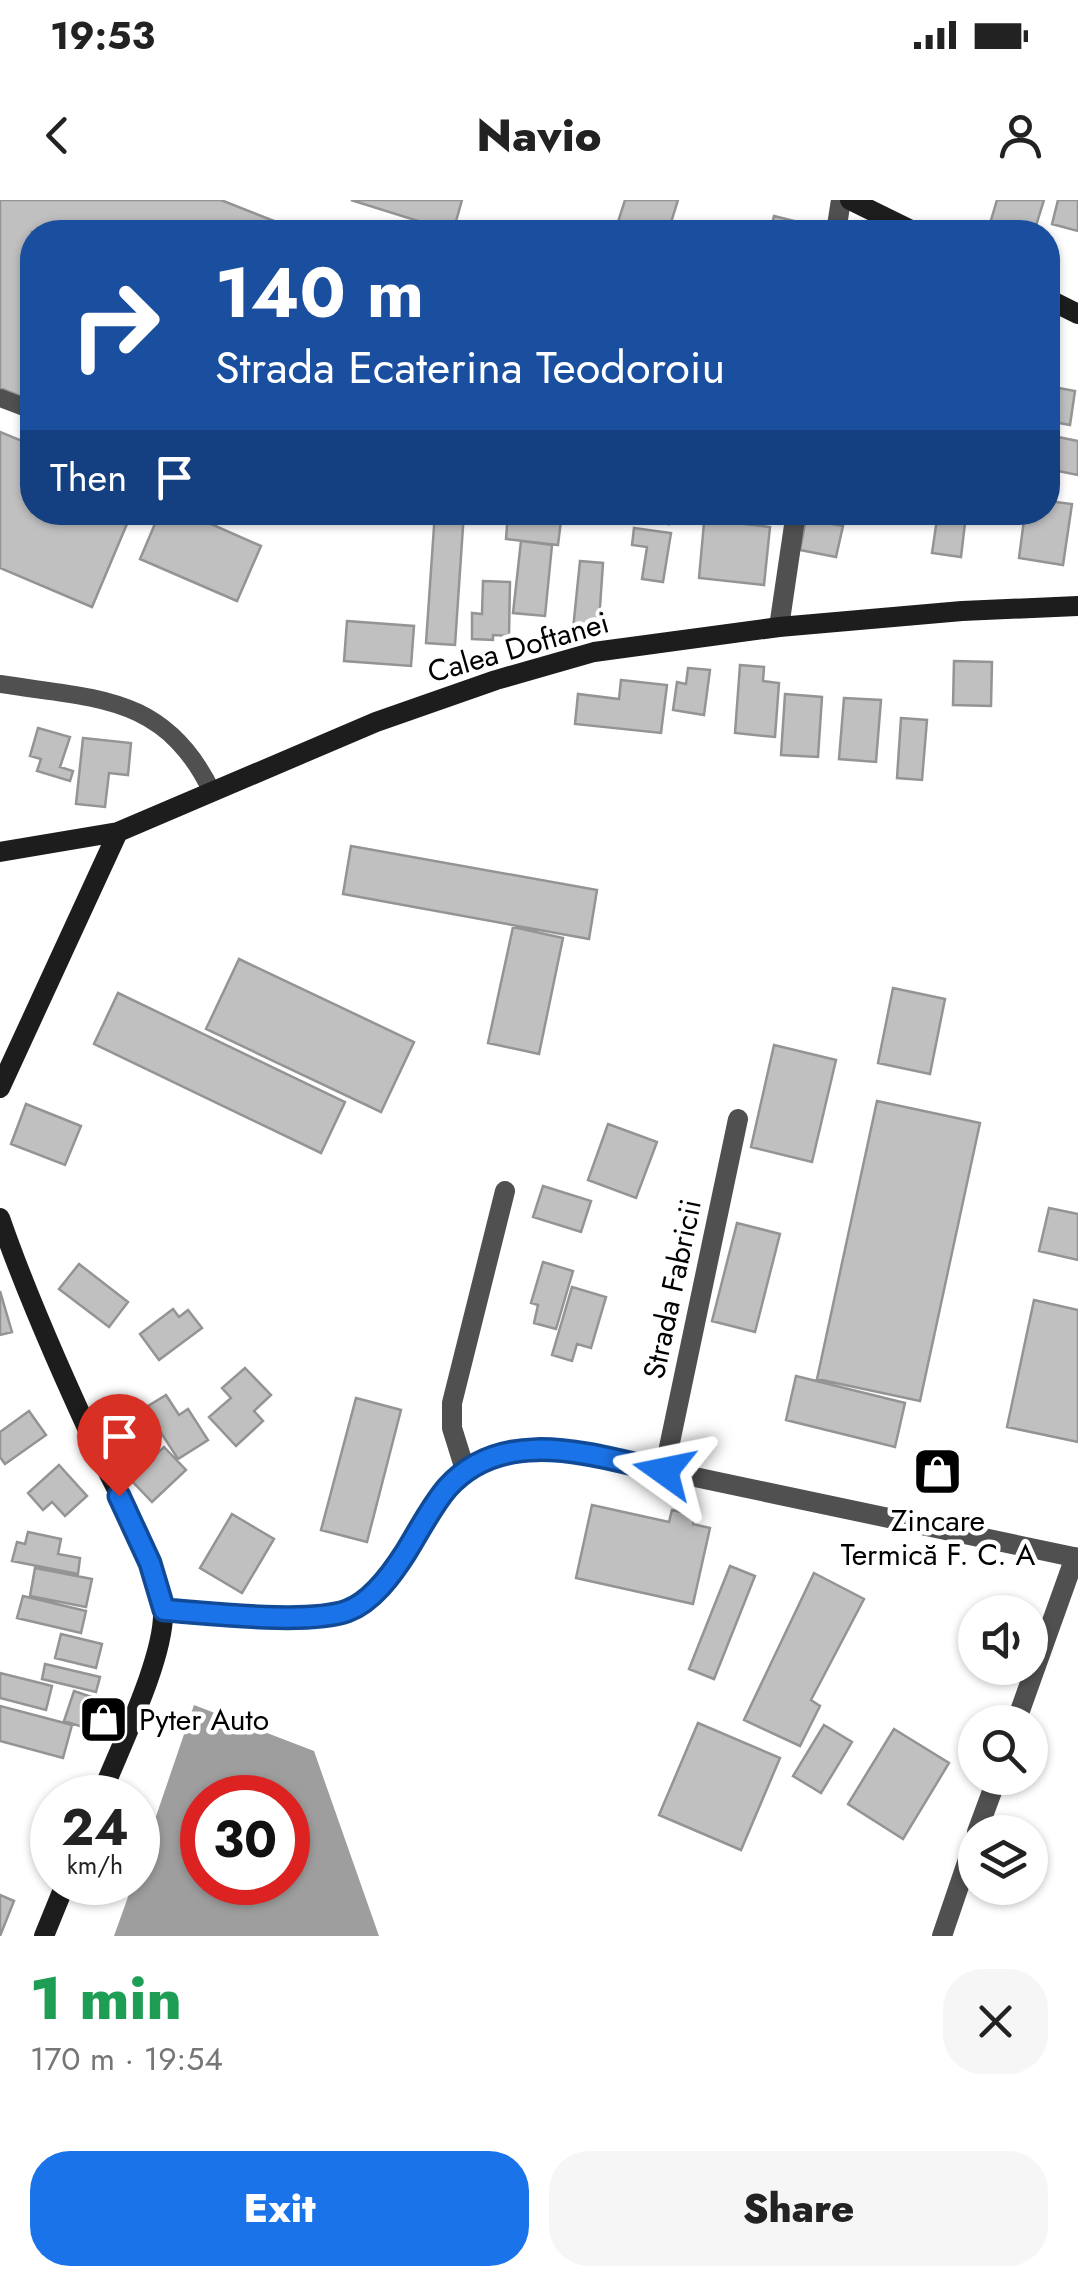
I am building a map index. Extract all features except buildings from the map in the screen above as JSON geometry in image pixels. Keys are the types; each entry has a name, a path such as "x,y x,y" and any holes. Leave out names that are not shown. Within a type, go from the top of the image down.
{"main road":[{"path":"850,200 891,220"},
{"name":"Calea Doftanei","path":"0,852 118,832 376,722 496,680 594,652 778,627 1078,606"},
{"path":"0,1088 118,832"},
{"path":"0,1218 88,1430 150,1563 164,1610 156,1657 109,1775"},
{"path":"44,1936 57,1905"}],"street":[{"path":"778,627 794,525"},
{"name":"Strada Fabricii","path":"664,1471 738,1119"},
{"path":"466,1473 452,1428 452,1404 505,1191"},
{"path":"164,1610 302,1617 350,1610 388,1578 449,1486 466,1473 512,1451 567,1450 1077,1558 1022,1705"},
{"path":"942,1936 958,1889"}],"lane":[{"path":"0,684 118,702 162,726 197,761 212,792"}],"shaded area":[{"path":"194,1705 314,1751 379,1936 114,1936 125,1905 160,1905 160,1805"}],"place":[{"name":"Zincare Termică F. C. A","path":"938,1471"},
{"name":"Pyter Auto","path":"104,1719"}],"route":[{"path":"119,1496 150,1563 164,1610 302,1617 350,1610 372,1594 388,1578 449,1486 466,1473 512,1451 567,1450 664,1471"}]}
